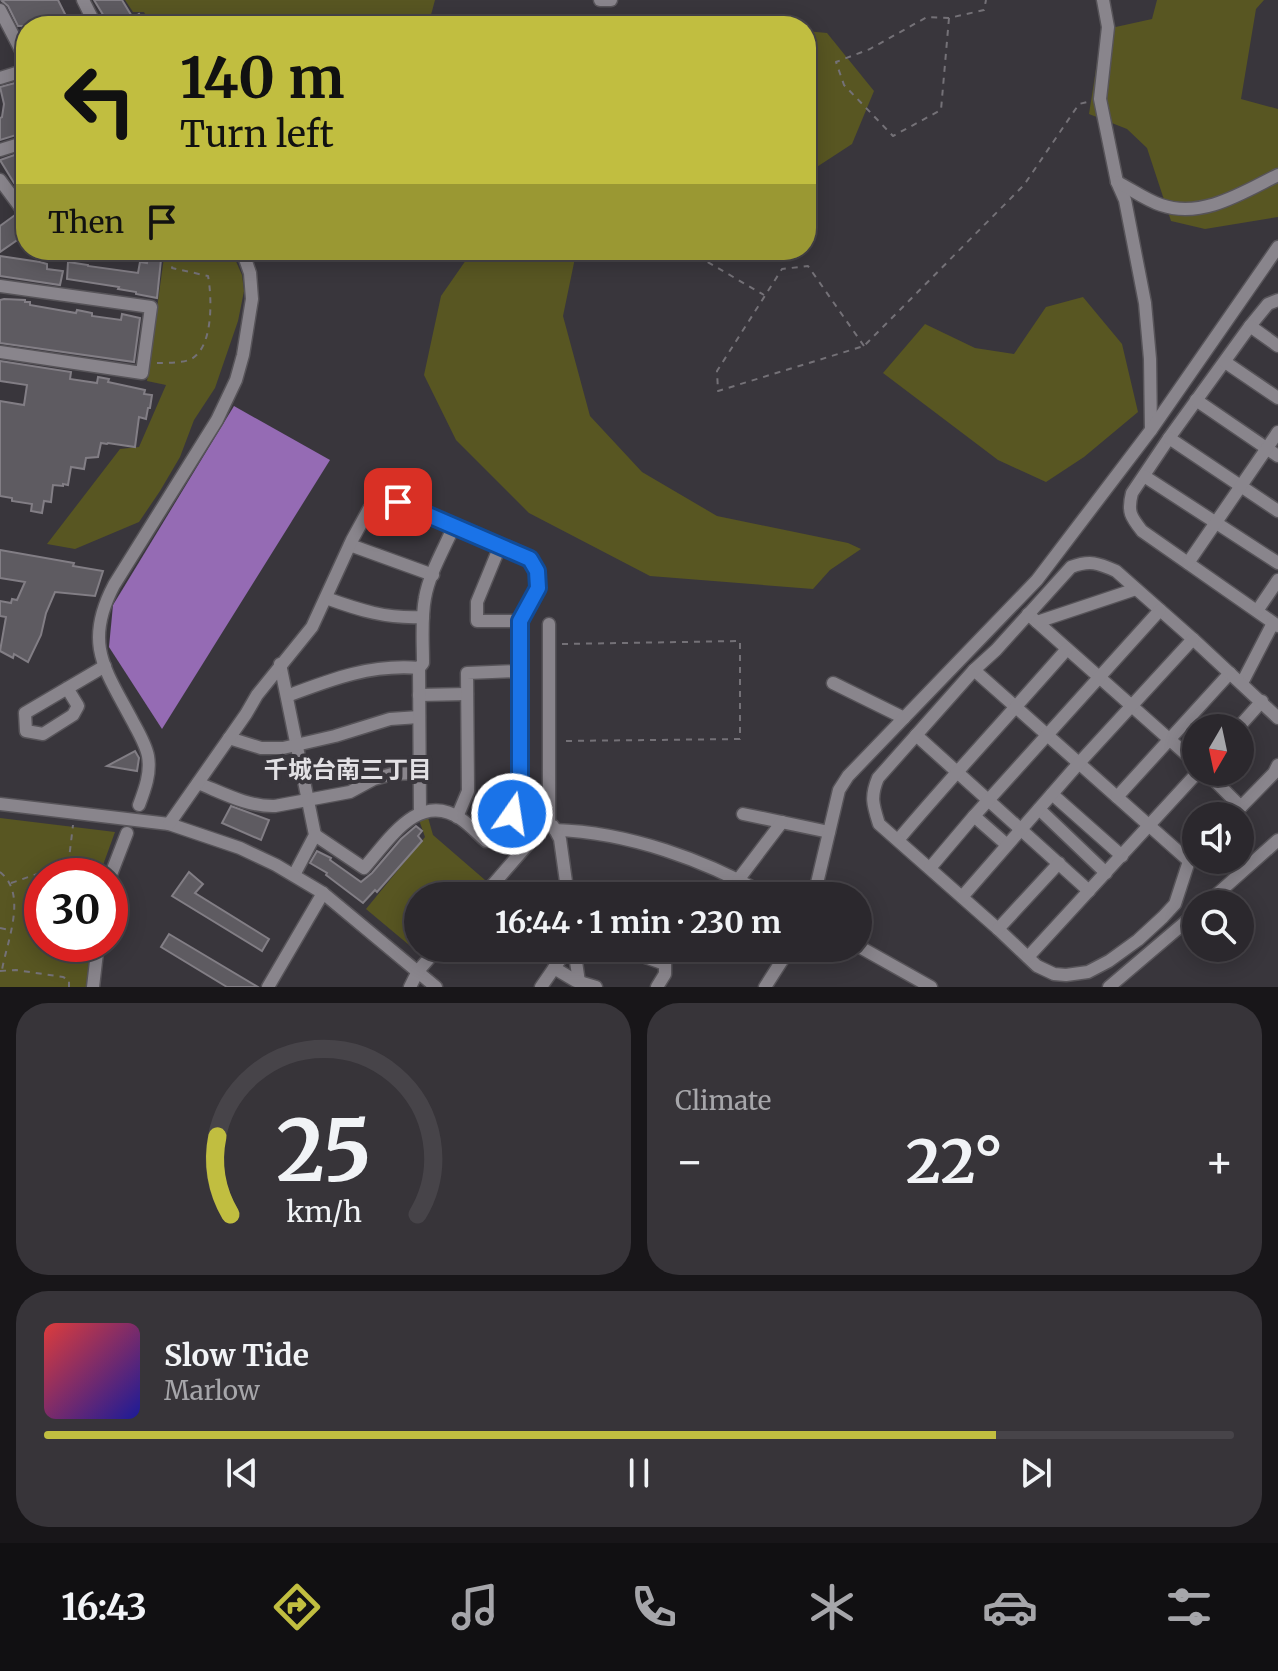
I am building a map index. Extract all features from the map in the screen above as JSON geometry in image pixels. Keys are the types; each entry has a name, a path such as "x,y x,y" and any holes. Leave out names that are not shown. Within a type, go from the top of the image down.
{"street":[{"path":"600,0 611,0"},
{"path":"1103,0 1108,27 1100,99 1117,182 1125,200 1145,303 1151,430"},
{"path":"0,10 16,41"},
{"path":"1117,182 1160,205 1194,209 1225,201 1278,175"},
{"path":"0,180 16,202"},
{"path":"817,882 839,790 848,776 1037,580 1151,430 1278,247"},
{"path":"139,805 148,779 148,757 99,651 98,630 104,604 217,420 236,380 252,299 245,260"},
{"path":"0,286 151,307 142,373 0,352"},
{"path":"1242,683 1275,624 1142,531 1130,516 1130,502 1132,493 1169,438 1250,326 1268,304 1278,300"},
{"path":"1250,326 1278,346"},
{"path":"1225,362 1278,398"},
{"path":"1196,400 1272,452"},
{"path":"1188,563 1242,487 1272,452 1278,432"},
{"path":"1169,438 1278,511"},
{"path":"1144,476 1278,563"},
{"path":"169,824 257,695 312,627 369,509 379,502 398,502 530,559 537,571 538,588 520,621 520,799 512,814 486,841 457,817 437,810 420,813 404,823 364,868 315,835"},
{"path":"420,813 419,668 423,663 425,599 454,526"},
{"path":"350,545 433,575"},
{"path":"500,546 477,602 477,621 520,621"},
{"path":"1186,874 1175,904 1138,940 1088,972 1054,974 1037,966 879,824 873,806 873,791 878,778 974,670 1033,618 1071,567 1085,562 1116,571 1278,718"},
{"path":"1257,611 1278,580"},
{"path":"1033,618 1136,589"},
{"path":"326,598 379,615 423,617"},
{"path":"930,868 1160,610"},
{"path":"1033,618 1182,751"},
{"path":"549,624 552,825 560,839 566,882"},
{"path":"962,897 1193,639"},
{"path":"898,840 1067,649"},
{"path":"280,664 315,835 294,875"},
{"path":"67,688 78,706 73,715 43,734 26,731 25,713 67,688 105,666"},
{"path":"287,696 349,674 377,668 419,668"},
{"path":"974,670 1150,826 1182,850"},
{"path":"457,817 468,791 467,673 519,671"},
{"path":"1117,797 1230,673"},
{"path":"833,683 904,718"},
{"path":"419,695 467,694"},
{"path":"1250,714 1262,701"},
{"path":"229,738 261,748 283,748 390,719 419,717"},
{"path":"916,735 1089,891"},
{"path":"1246,802 1278,765"},
{"path":"198,783 264,806 350,792 374,779 392,774 419,773"},
{"path":"1028,957 1186,786"},
{"path":"1217,786 1230,802"},
{"path":"1052,794 1122,856"},
{"path":"0,804 169,824 240,848 323,893 436,987"},
{"path":"1039,809 1106,873"},
{"path":"743,814 829,832"},
{"path":"974,816 1007,845"},
{"path":"738,880 782,822"},
{"path":"552,825 642,843 742,882"},
{"path":"497,882 552,825"},
{"path":"117,858 127,833"},
{"path":"1222,890 1278,840"},
{"path":"998,929 1059,863"},
{"path":"268,987 323,893"},
{"path":"1109,987 1182,925"},
{"path":"872,954 931,987"},
{"path":"93,987 96,962"},
{"path":"410,987 426,962"},
{"path":"541,987 558,962"},
{"path":"576,962 579,982"},
{"path":"657,987 665,974 665,964 659,962"},
{"path":"765,987 781,962"},
{"path":"554,968 579,982 596,987"}],"path":[{"path":"949,18 941,110 893,136 844,85 836,62 870,49 927,17 949,18 984,10 986,0"},
{"path":"864,346 808,266 782,269 717,371 718,391 864,346 1024,185 1079,104 1100,99"},
{"path":"143,362 166,363 188,360 197,355 210,322 212,302 208,276 172,268 173,260"},
{"path":"704,260 765,295"},
{"path":"549,644 740,641 740,739 549,741"},
{"path":"69,858 73,827"},
{"path":"0,872 11,883 14,905 1,970 63,977 69,980 69,987"},
{"path":"11,883 24,878"},
{"path":"0,928 11,930"}],"shaded area":[{"path":"125,0 435,0 431,16 146,16 144,12 133,12"},
{"path":"1157,0 1264,0 1256,9 1241,99 1278,109 1278,217 1205,229 1171,221 1147,148 1127,129 1089,114 1102,30 1152,19"},
{"path":"816,32 827,33 874,91 852,144 816,167"},
{"path":"164,260 235,260 244,291 238,321 215,388 194,420 180,457 160,491 139,522 75,549 47,544 120,449 139,447 166,385 147,381"},
{"path":"466,260 575,260 563,316 590,416 642,472 717,516 848,543 861,549 830,570 813,589 650,576 529,513 456,440 424,375 441,296"},
{"path":"1083,297 1122,344 1138,412 1084,457 1046,482 998,460 883,373 925,324 975,348 1014,354 1046,307"},
{"path":"234,406 330,460 162,729 109,647 113,605"},
{"path":"427,814 433,835 485,880 404,882 404,941 366,909 425,837 418,817"},
{"path":"0,818 115,832 106,858 24,858 24,962 89,962 86,987 0,987"}],"building":[{"path":"58,0 66,16 16,16 16,22 2,1"},
{"path":"94,0 122,0 132,16 104,16"},
{"path":"15,83 16,86 16,135 0,140 0,118 4,104 0,87"},
{"path":"16,154 16,182 14,183 0,160"},
{"path":"16,216 16,241 0,252 0,226"},
{"path":"0,256 40,262 47,264 47,269 63,271 60,285 0,276"},
{"path":"147,260 161,260 157,298 119,287 67,279 68,262 138,273 140,262 147,263"},
{"path":"0,300 25,300 30,305 76,313 77,310 92,313 92,316 121,320 122,314 140,318 134,362 0,343"},
{"path":"0,361 71,372 70,379 97,383 98,377 145,390 144,394 152,395 150,408 146,419 139,417 135,447 101,443 98,457 86,458 84,469 71,467 68,485 53,485 51,502 44,501 42,513 31,511 32,504 0,496 0,401 24,405 27,385 0,381"},
{"path":"0,550 103,571 95,596 55,592 41,635 28,662 0,651 6,617 0,616 0,601 11,603 12,599 17,600 25,582 0,578"},
{"path":"135,751 139,758 137,771 107,766"},
{"path":"231,806 269,820 261,840 222,823"},
{"path":"416,826 422,831 418,836 422,841 377,892 375,890 363,903 310,863 317,851 361,882"},
{"path":"189,872 203,884 195,893 269,939 262,951 172,896"},
{"path":"169,934 258,987 227,987 161,947"}],"district":[{"name":"千城台南三丁目","path":"348,770"}],"route":[{"path":"398,502 530,559 537,571 538,588 520,621 520,799 512,814"}]}
